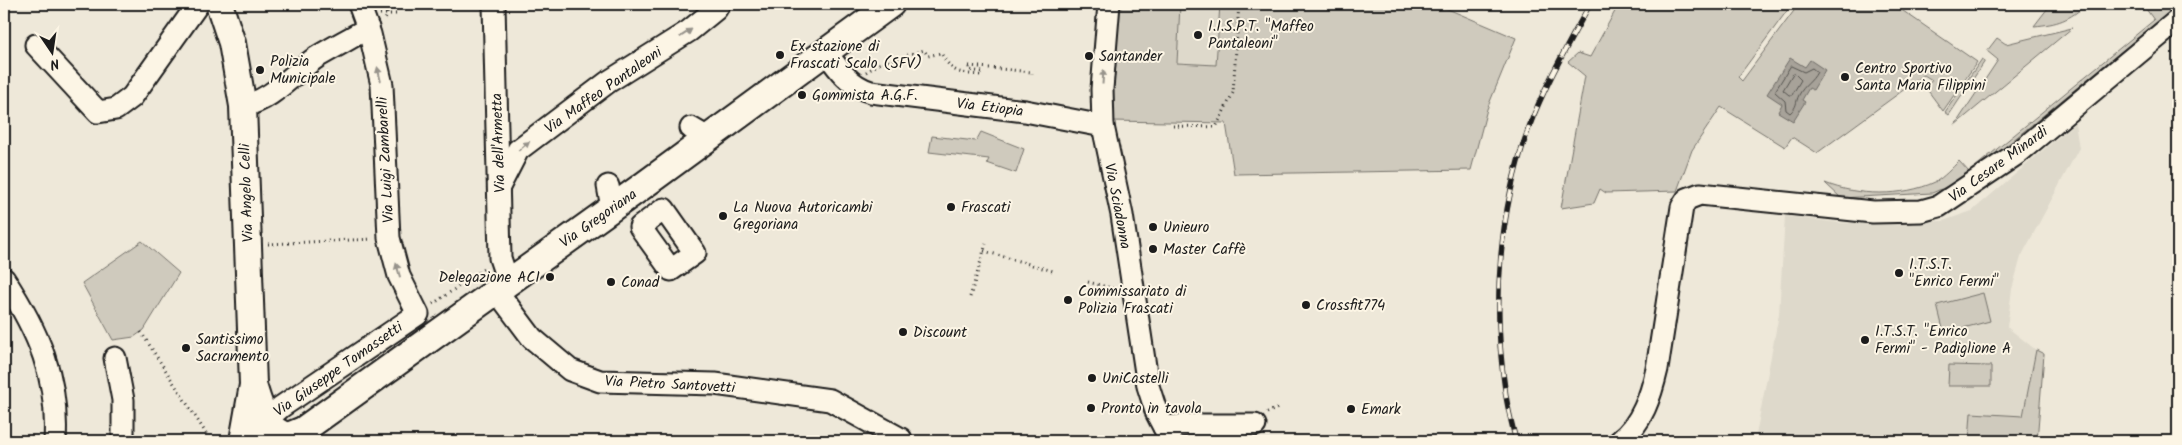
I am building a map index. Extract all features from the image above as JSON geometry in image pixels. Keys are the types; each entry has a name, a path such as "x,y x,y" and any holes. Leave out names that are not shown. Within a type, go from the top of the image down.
{"main road":[{"name":"Via Angelo Celli","path":"219,4 232,43 243,106 253,385 267,434"},
{"name":"Via Gregoriana","path":"267,434 497,280 610,197 644,185 700,133 826,52 891,4"}],"street":[{"path":"36,45 98,112 116,109 132,97 198,4"},
{"name":"Via Luigi Zambarelli","path":"360,4 374,21 382,85 389,238 399,276 418,314"},
{"name":"Via dell'Armetta","path":"494,4 500,258 497,280"},
{"name":"Via Maffeo Pantaleoni","path":"499,187 518,150 608,82 689,31 716,9 719,4"},
{"name":"Via Sciadonna","path":"1109,4 1102,89 1103,126 1122,215 1144,366 1154,406 1168,434"},
{"name":"Via Cesare Minardi","path":"1620,441 1637,424 1655,378 1683,204 1692,196 1697,194 1873,212 1922,211 1939,206 2014,156 2178,20"},
{"path":"243,106 252,104 268,95 316,58 374,21"},
{"path":"826,52 850,81"},
{"name":"Via Etiopia","path":"850,81 861,88 877,92 1031,112 1103,126"},
{"path":"644,185 664,209"},
{"path":"4,279 23,308 38,338 48,366 54,396 55,441"},
{"name":"Via Pietro Santovetti","path":"497,280 532,338 570,370 600,381 715,384 830,400 901,439"},
{"name":"Via Giuseppe Tomassetti","path":"267,434 281,407 418,314"},
{"path":"115,358 123,400 123,441"},
{"path":"1168,434 1190,425 1255,425"}],"path":[{"path":"380,4 437,4"},
{"path":"1173,126 1216,127 1233,93 1239,4"},
{"path":"374,21 400,14"},
{"path":"850,81 879,64 924,50 928,56 942,53 947,63 957,72 981,75 982,72 969,70 970,66 1032,72 1032,74"},
{"path":"998,211 1001,202"},
{"path":"248,245 389,238"},
{"path":"970,297 986,244"},
{"path":"984,251 1053,271"},
{"path":"444,297 497,280"},
{"path":"1088,282 1117,289"},
{"path":"142,332 211,441"}],"shaded area":[{"path":"1117,4 1188,4 1180,5 1177,63 1216,65 1220,4 1436,4 1516,38 1487,109 1471,170 1234,174 1226,123 1110,121"},
{"name":"I.I.S.P.T. \"Maffeo Pantaleoni\"","path":"1220,4 1216,65 1177,63 1180,5"},
{"path":"1619,4 1792,4 1738,77 1742,81 1799,4 1893,4 1977,62 1943,111 1926,88 1932,80 1924,75 1817,153 1792,137 1785,147 1721,107 1692,150 1677,191 1606,193 1600,189 1594,203 1561,208 1585,76 1568,62 1578,53 1590,57"},
{"path":"2051,4 2087,4 2063,20 2034,26"},
{"path":"2152,4 2169,4 2173,9 1967,178 1932,193 1841,198 1825,183 1865,192 1895,192 1922,187 1935,182 1959,161 1969,172 2154,20 2146,9"},
{"path":"2072,28 1955,125 1998,60 1987,51 1997,38 2006,44"},
{"path":"1982,59 1985,61 1949,115 1945,112"},
{"name":"I.T.S.T. \"Enrico Fermi\"","path":"2075,123 2079,148 2021,257 2012,289 2007,327 2036,350 2023,416 2021,441 1770,441 1770,437 1756,435 1779,314 1785,216 1841,223 1943,221 1972,211"},
{"path":"981,132 1024,149 1016,173 987,163 989,159 929,152 932,136 976,141"},
{"path":"142,241 179,273 144,330 134,337 113,340 82,283"},
{"path":"1983,293 1990,321 1944,333 1937,305"},
{"path":"2036,350 2044,354 2037,441 1969,441 1971,413 2023,416"},
{"path":"1949,365 1991,366 1991,386 1948,386"}],"water":[{"path":"1790,58 1805,67 1810,60 1825,70 1813,90 1809,88 1802,100 1805,102 1793,121 1778,112 1782,104 1767,94"}],"railway":[{"path":"1516,441 1506,396 1499,324 1501,258 1510,193 1518,161 1534,114 1590,4"}],"place":[{"name":"I.I.S.P.T. \"Maffeo Pantaleoni\"","path":"1198,35"},
{"name":"Ex stazione di Frascati Scalo (SFV)","path":"780,55"},
{"name":"Santander","path":"1089,56"},
{"name":"Polizia Municipale","path":"260,70"},
{"name":"Centro Sportivo Santa Maria Filippini","path":"1845,77"},
{"name":"Gommista A.G.F.","path":"802,95"},
{"name":"Frascati","path":"951,207"},
{"name":"La Nuova Autoricambi Gregoriana","path":"723,216"},
{"name":"Unieuro","path":"1153,227"},
{"name":"Master Caffè","path":"1153,249"},
{"name":"I.T.S.T. \"Enrico Fermi\"","path":"1899,273"},
{"name":"Delegazione ACI","path":"550,277"},
{"name":"Conad","path":"611,282"},
{"name":"Commissariato di Polizia Frascati","path":"1068,300"},
{"name":"Crossfit774","path":"1306,305"},
{"name":"Discount","path":"903,332"},
{"name":"I.T.S.T. \"Enrico Fermi\" - Padiglione A","path":"1865,340"},
{"name":"Santissimo Sacramento","path":"186,348"},
{"name":"UniCastelli","path":"1092,378"},
{"name":"Pronto in tavola","path":"1091,408"},
{"name":"Emark","path":"1351,409"}]}
